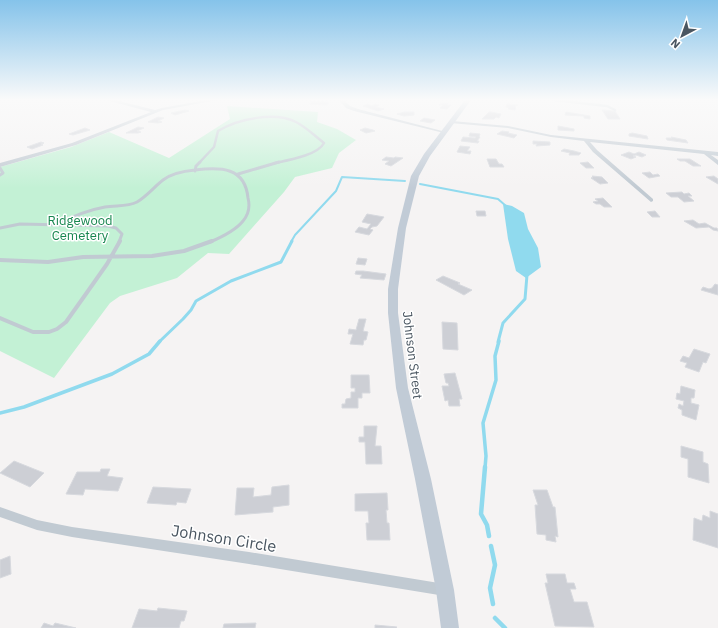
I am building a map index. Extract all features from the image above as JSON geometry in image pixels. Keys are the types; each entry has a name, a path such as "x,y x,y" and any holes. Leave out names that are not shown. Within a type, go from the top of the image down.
{"street":[{"path":"0,165 74,144 110,129"},
{"name":"Johnson Street","path":"446,129 415,176 398,254 394,284 393,313 405,402 423,478 445,590 450,628"},
{"path":"517,129 539,134 718,154"},
{"path":"585,139 595,151 651,200"},
{"path":"705,152 718,163"},
{"name":"Johnson Circle","path":"0,512 37,525 72,532 249,558 445,590"}],"lane":[{"path":"195,171 196,166 214,147 218,131 221,129"},
{"path":"56,224 93,210 134,203 142,199 167,178 181,172 218,170 238,174 315,152 322,147 324,143 306,129"},
{"path":"0,168 3,173 0,175"},
{"path":"0,260 46,262 81,257 142,257 182,252 209,243 237,227 249,211 246,189 243,179 238,174"},
{"path":"0,228 20,224 97,225 116,228 122,234 122,240 111,257 66,322 60,327 50,332 32,332 0,318"}],"green space":[{"name":"Ridgewood Cemetery","path":"214,129 338,129 356,140 339,153 332,168 295,177 284,192 229,254 208,253 177,278 120,296 110,303 54,378 0,351 0,167 71,147 109,132 169,158"}],"water":[{"path":"503,204 512,206 524,213 528,229 538,248 541,267 526,278 516,271 508,239"}],"building":[{"path":"82,129 90,130 73,135 69,134"},
{"path":"133,129 141,129 137,131 141,132 138,133 126,133"},
{"path":"370,129 375,131 366,133 360,130"},
{"path":"574,129 574,131 558,130"},
{"path":"502,131 517,135 514,138 497,134"},
{"path":"470,133 480,134 477,141 479,141 478,143 461,141 463,137 476,137 469,136"},
{"path":"632,133 647,136 648,139 629,136 629,134"},
{"path":"671,137 686,140 688,143 667,140 666,138 672,138"},
{"path":"533,141 550,142 550,145 536,146 537,144 533,144"},
{"path":"41,142 44,143 41,144 43,145 32,149 27,147"},
{"path":"460,146 470,147 467,151 471,151 470,154 457,152"},
{"path":"564,149 581,153 579,155 569,155 570,153 561,151"},
{"path":"629,152 634,154 639,152 646,155 642,157 636,155 633,156 636,157 631,159 621,155"},
{"path":"386,157 403,158 391,166 385,164 389,161 382,160"},
{"path":"487,159 496,159 499,164 502,164 504,167 490,167"},
{"path":"677,159 690,159 701,166 693,166 685,161 680,161"},
{"path":"588,162 594,168 586,168 580,163"},
{"path":"650,172 653,175 658,174 660,176 649,178 642,173"},
{"path":"592,176 602,177 608,183 600,184 591,178 593,177"},
{"path":"714,176 718,179 718,184 706,177"},
{"path":"682,192 684,194 689,193 692,196 688,196 694,201 684,202 678,197 671,197 666,193"},
{"path":"603,198 612,207 604,207 593,202 598,201 595,199"},
{"path":"476,211 485,211 486,216 477,216"},
{"path":"655,211 660,217 652,217 647,212"},
{"path":"367,214 384,217 377,226 370,229 373,230 369,235 355,232 359,227 367,229 371,224 362,222"},
{"path":"693,220 699,224 705,223 717,228 718,231 709,227 696,228 684,221"},
{"path":"358,258 367,259 365,265 356,264"},
{"path":"356,271 386,274 384,280 360,278 362,275 355,274"},
{"path":"443,276 472,290 464,295 436,280"},
{"path":"715,284 718,285 718,295 701,290 703,287 709,289 712,288"},
{"path":"359,319 366,319 363,331 368,332 366,340 364,340 363,345 350,344 353,334 348,334 349,329 356,330"},
{"path":"442,322 457,323 458,350 443,349"},
{"path":"694,349 710,354 706,363 703,362 699,372 685,367 687,363 680,361 683,356 689,358"},
{"path":"455,373 462,399 459,399 460,406 449,406 448,400 445,401 442,386 449,386 448,383 446,383 444,374"},
{"path":"351,375 369,375 370,393 362,393 362,398 358,398 358,408 342,408 342,404 345,404 346,399 351,398 351,392 355,392 355,388 351,388"},
{"path":"681,386 695,390 694,398 691,398 691,403 699,405 696,420 682,415 682,410 678,408 679,404 683,406 684,401 676,399 677,393 680,394"},
{"path":"364,426 377,426 375,446 381,446 382,464 366,464 365,442 359,442 359,437 364,437"},
{"path":"681,446 703,452 703,462 708,464 709,483 688,477 688,459 681,457"},
{"path":"14,461 44,473 30,487 0,473"},
{"path":"101,469 110,469 107,476 123,478 118,491 85,489 83,495 66,494 77,472 100,472"},
{"path":"289,485 289,505 273,507 273,512 235,515 237,488 254,488 253,497 271,495 272,487"},
{"path":"153,487 191,489 186,503 177,502 176,505 147,503"},
{"path":"533,490 547,490 553,507 555,507 558,537 555,536 556,542 546,540 546,535 537,534 535,505 538,505"},
{"path":"387,493 388,510 386,510 387,523 389,523 390,540 367,540 366,523 369,523 368,511 355,511 355,494"},
{"path":"710,511 718,514 718,548 693,540 694,518 702,521 703,515 710,518"},
{"path":"10,556 11,574 0,578 0,560"},
{"path":"546,574 565,574 567,583 574,583 576,589 570,589 574,602 587,602 594,627 555,626 545,583 548,583"},
{"path":"158,608 187,611 184,621 181,621 179,628 132,628 139,609 157,611"},
{"path":"44,623 53,626 55,623 76,628 41,628"},
{"path":"256,623 255,628 223,628 224,624"},
{"path":"375,625 397,627 375,628"}],"waterway":[{"path":"291,242 295,235 336,191 342,177 405,181"},
{"path":"420,184 498,199 506,206"},
{"path":"160,341 183,319 191,310 196,301 231,281 281,262 292,241"},
{"path":"498,342 503,323 525,299 527,275"},
{"path":"0,413 24,407 112,374 149,354 160,341"},
{"path":"485,468 486,456 483,423 496,380 495,356 499,341"},
{"path":"485,467 481,514 487,525 489,536"},
{"path":"491,546 495,565 490,588 493,604"},
{"path":"495,618 505,628"}]}
